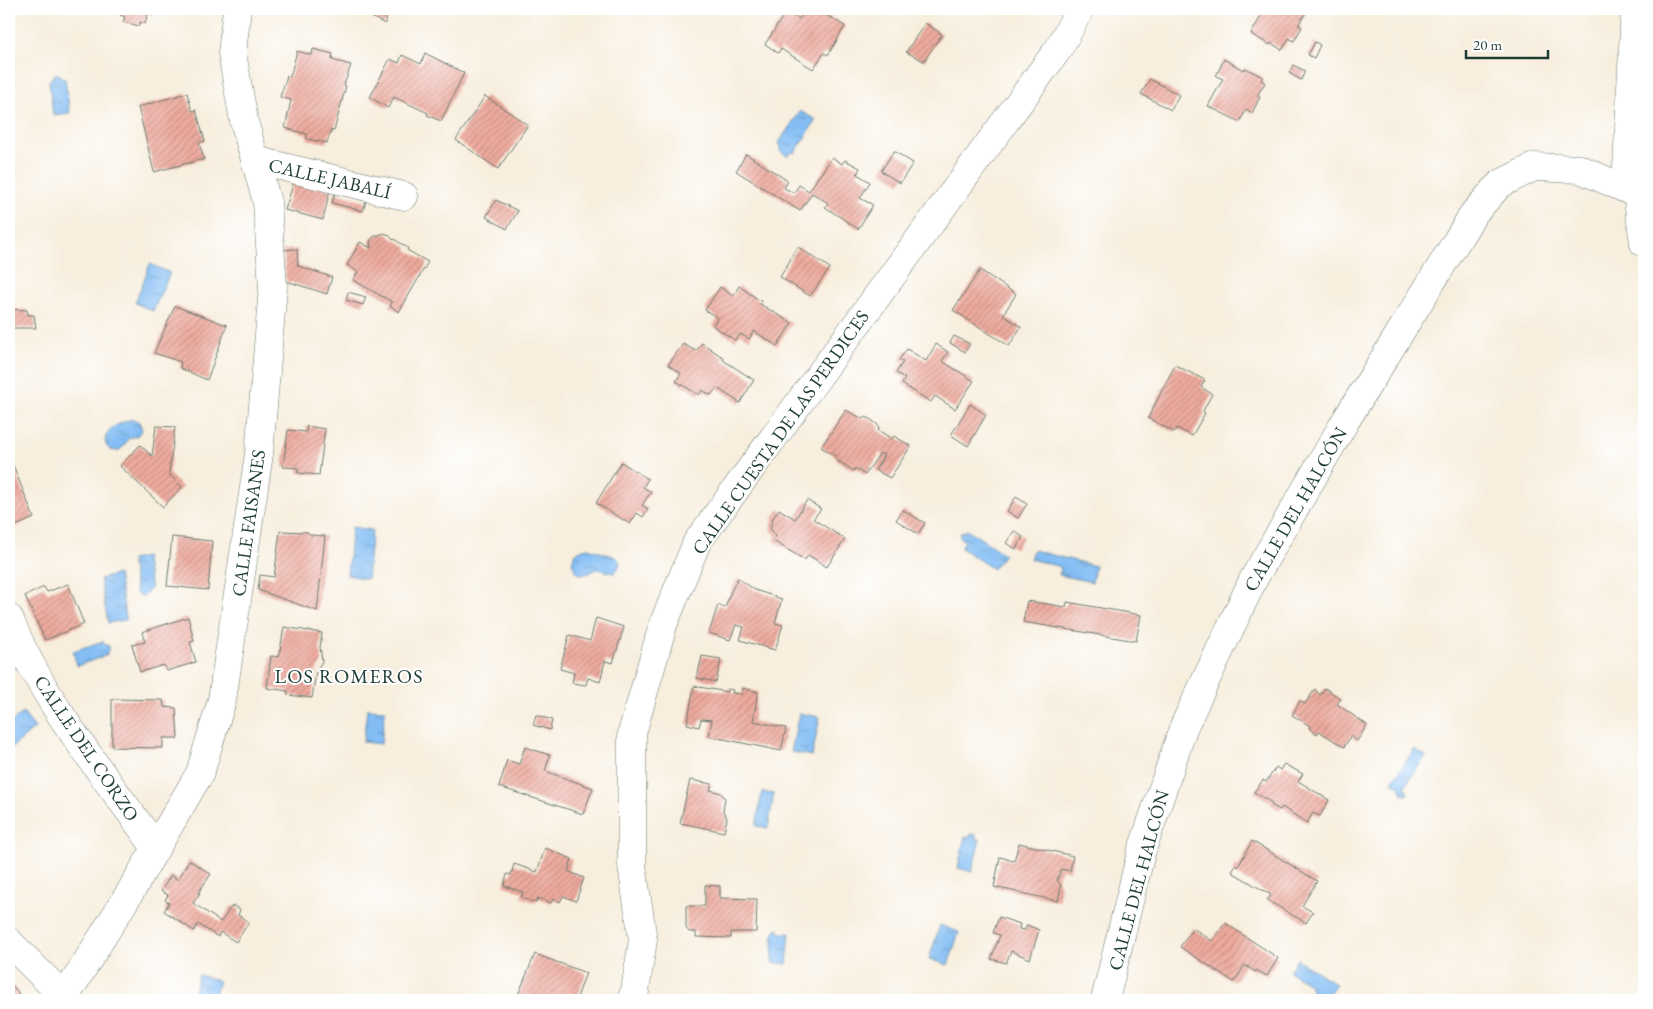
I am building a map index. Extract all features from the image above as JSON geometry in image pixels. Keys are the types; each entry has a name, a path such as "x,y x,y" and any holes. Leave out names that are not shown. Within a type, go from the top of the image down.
{"street":[{"name":"CALLE FAISANES","path":"64,999 200,773 222,700 259,454 273,287 267,202 244,121 232,53 237,9"},
{"name":"CALLE CUESTA DE LAS PERDICES","path":"632,1000 643,940 632,865 632,733 663,625 697,542 1058,48 1080,9"},
{"path":"1636,9 1636,192 1644,243"},
{"name":"CALLE JABALÍ","path":"255,160 404,196"},
{"name":"CALLE DEL HALCÓN","path":"1105,1000 1141,852 1184,726 1254,578 1346,420 1474,213 1500,184 1534,167 1580,169 1636,192"},
{"name":"CALLE DEL CORZO","path":"9,618 19,643 66,722 156,848"},
{"path":"9,942 64,999"}],"water":[{"path":"55,74 59,74 61,78 65,79 70,113 53,115 49,81"},
{"path":"800,111 816,120 795,153 793,152 787,156 781,152 778,144"},
{"path":"150,264 170,273 153,311 135,303"},
{"path":"133,419 139,422 142,429 138,434 129,438 122,448 117,451 108,447 105,442 110,430 119,424"},
{"path":"352,527 372,530 367,579 347,575"},
{"path":"968,530 1004,554 993,569 961,548 965,541 960,538 960,533"},
{"path":"588,548 616,557 620,562 618,569 614,573 596,569 581,575 574,567 573,559 582,549"},
{"path":"1033,550 1095,566 1092,582 1059,575 1061,567 1030,559"},
{"path":"145,557 151,588 143,597 136,593 131,560"},
{"path":"118,574 126,620 108,623 100,579"},
{"path":"103,641 103,644 109,646 107,655 77,666 73,651"},
{"path":"367,709 385,710 381,744 363,742"},
{"path":"23,713 35,728 9,750 9,724"},
{"path":"799,713 820,717 812,756 791,752"},
{"path":"1414,749 1426,756 1405,786 1407,795 1402,794 1400,786 1392,782"},
{"path":"762,792 774,794 768,828 756,826"},
{"path":"971,834 976,835 976,839 980,839 972,872 958,868 965,836 969,837"},
{"path":"940,925 959,932 948,965 929,959"},
{"path":"778,928 780,933 790,933 787,964 772,963 774,931"},
{"path":"1297,959 1336,984 1327,996 1320,991 1312,993 1309,984 1289,971"},
{"path":"199,975 219,981 213,1000 191,1000"}],"building":[{"path":"122,9 155,9 154,15 148,13 145,24 140,22 139,26 123,22 125,17 120,15"},
{"path":"363,9 389,9 385,24 362,12"},
{"path":"806,9 815,14 818,10 845,26 828,55 824,53 813,69 781,49 778,53 765,44 786,12 799,19"},
{"path":"1265,9 1304,9 1307,11 1298,25 1302,27 1294,41 1289,38 1282,50 1251,34"},
{"path":"925,23 942,34 924,61 906,52"},
{"path":"1315,42 1320,45 1314,58 1308,55"},
{"path":"313,49 333,54 332,60 351,65 344,85 346,86 334,131 331,130 327,143 307,139 307,134 285,128 291,100 280,97 287,76 290,77 297,51 312,55"},
{"path":"425,53 464,73 441,121 394,97 388,108 370,97 390,59 399,63 402,55 421,64"},
{"path":"1224,59 1243,70 1245,68 1263,77 1261,80 1265,83 1257,96 1260,97 1252,113 1246,109 1240,122 1208,106 1223,79 1216,76"},
{"path":"1293,65 1305,71 1301,80 1289,73"},
{"path":"1150,79 1179,95 1171,110 1141,94"},
{"path":"187,93 192,111 196,110 205,141 199,143 204,159 154,172 138,107"},
{"path":"485,96 528,125 498,169 456,140"},
{"path":"894,151 913,163 900,183 881,171"},
{"path":"746,154 788,181 784,188 794,193 799,185 809,191 832,157 842,164 845,160 860,168 857,174 870,182 860,198 873,205 858,229 825,207 828,203 812,193 800,211 736,171"},
{"path":"294,181 330,190 323,220 285,210"},
{"path":"335,193 366,201 363,211 332,203"},
{"path":"496,200 518,211 507,229 486,217"},
{"path":"384,233 408,248 407,250 428,262 399,312 390,306 392,302 353,280 358,272 347,265 360,242 371,248 370,241 373,237"},
{"path":"798,247 830,268 810,296 780,277"},
{"path":"297,249 298,266 332,277 327,294 286,281 283,250"},
{"path":"980,270 1016,294 1003,315 1021,327 1009,346 953,310"},
{"path":"739,286 762,302 760,304 792,323 777,346 754,331 749,339 740,334 735,340 713,326 718,318 705,310 720,287 733,296"},
{"path":"348,292 366,297 363,305 346,300"},
{"path":"175,306 227,325 207,380 180,368 181,362 154,353"},
{"path":"9,309 27,310 28,315 34,315 36,328 9,328"},
{"path":"954,336 970,344 965,352 950,343"},
{"path":"702,343 724,358 723,360 754,380 740,403 717,388 711,395 702,390 699,395 676,381 681,373 668,365 683,344 696,351"},
{"path":"936,344 948,352 942,361 974,381 955,409 935,396 931,402 902,384 905,378 896,373 903,362 899,360 907,349 926,361"},
{"path":"1175,365 1205,380 1201,387 1212,394 1203,411 1205,413 1192,436 1177,428 1174,432 1148,418"},
{"path":"970,404 986,415 968,446 951,435"},
{"path":"846,410 863,419 868,418 877,424 878,430 892,439 894,436 911,446 890,478 875,470 884,455 880,453 865,475 855,468 854,471 835,459 837,457 821,447"},
{"path":"156,426 175,427 169,474 182,487 163,507 120,466 140,445 152,456"},
{"path":"307,426 325,429 319,475 298,473 298,468 283,467 288,430 306,432"},
{"path":"9,455 34,518 9,529"},
{"path":"621,462 648,479 643,487 651,492 642,505 648,509 643,517 637,513 630,524 596,503"},
{"path":"1016,497 1027,504 1018,518 1007,511"},
{"path":"807,500 821,509 813,519 845,539 827,567 808,555 805,560 773,541 776,536 770,528 772,519 779,509 795,519"},
{"path":"903,510 925,523 918,534 896,520"},
{"path":"280,531 307,532 311,535 325,536 317,611 258,590 260,575 274,577"},
{"path":"1014,531 1023,537 1016,549 1006,543"},
{"path":"172,537 212,541 208,590 167,586"},
{"path":"738,578 755,590 782,599 775,623 783,625 775,650 740,640 744,627 736,625 730,640 709,633 718,605 725,608"},
{"path":"68,584 84,624 45,640 25,596 44,587 47,592"},
{"path":"1027,601 1066,607 1067,602 1141,615 1136,641 1023,622"},
{"path":"188,617 194,641 190,642 196,662 167,671 164,665 140,672 132,645 145,642 142,632"},
{"path":"596,618 624,627 613,663 605,661 600,682 588,678 586,685 572,683 574,673 560,669 569,635 590,641"},
{"path":"284,627 322,633 320,647 322,661 316,672 312,698 288,695 288,691 267,688 271,656 279,657"},
{"path":"702,656 721,659 716,682 697,678"},
{"path":"694,686 727,692 727,689 733,690 732,693 742,694 743,688 758,692 753,721 786,728 781,751 709,736 712,720 701,719 699,727 687,724"},
{"path":"1325,688 1341,699 1337,704 1367,725 1357,741 1351,736 1344,747 1319,731 1317,734 1309,728 1310,726 1292,715 1300,701 1305,704 1315,689 1320,695"},
{"path":"112,699 163,700 164,707 176,708 178,738 163,738 163,748 112,747"},
{"path":"536,715 552,720 550,730 533,725"},
{"path":"525,747 550,755 545,771 593,788 583,814 499,787 507,760 519,764"},
{"path":"1284,764 1303,774 1298,781 1329,800 1320,816 1313,813 1307,823 1282,807 1280,810 1271,805 1272,803 1254,792 1263,780 1266,782 1276,767 1280,770"},
{"path":"690,780 712,784 710,790 721,793 725,798 723,811 727,818 724,832 680,823"},
{"path":"1252,841 1317,881 1302,906 1313,912 1306,923 1267,900 1271,895 1232,872 1236,865 1238,867"},
{"path":"1019,843 1073,856 1070,871 1061,869 1057,880 1061,886 1058,901 994,887 1000,857 1014,861"},
{"path":"545,848 572,859 568,871 584,878 576,901 563,896 560,902 553,899 551,903 538,898 536,903 521,897 523,892 504,886 507,874 511,875 514,864 537,872"},
{"path":"189,860 211,874 193,903 221,922 231,907 234,906 240,910 238,915 249,922 236,942 220,932 218,937 198,924 194,931 164,911 169,903 165,900 168,895 161,891 171,875 178,880"},
{"path":"705,885 720,886 720,898 757,899 756,932 731,932 731,938 696,937 696,932 689,932 686,928 686,906 705,906"},
{"path":"999,917 1020,924 1019,929 1025,930 1027,925 1039,930 1030,959 1011,951 1006,963 991,959 1000,935 993,933"},
{"path":"1225,923 1278,958 1267,976 1256,970 1255,972 1245,965 1234,982 1180,947 1193,928 1212,941"},
{"path":"535,954 586,973 576,1000 516,1000"},
{"path":"9,982 19,993 17,994 22,1000 9,1000"}],"district":[{"name":"LOS ROMEROS","path":"349,676"}]}
